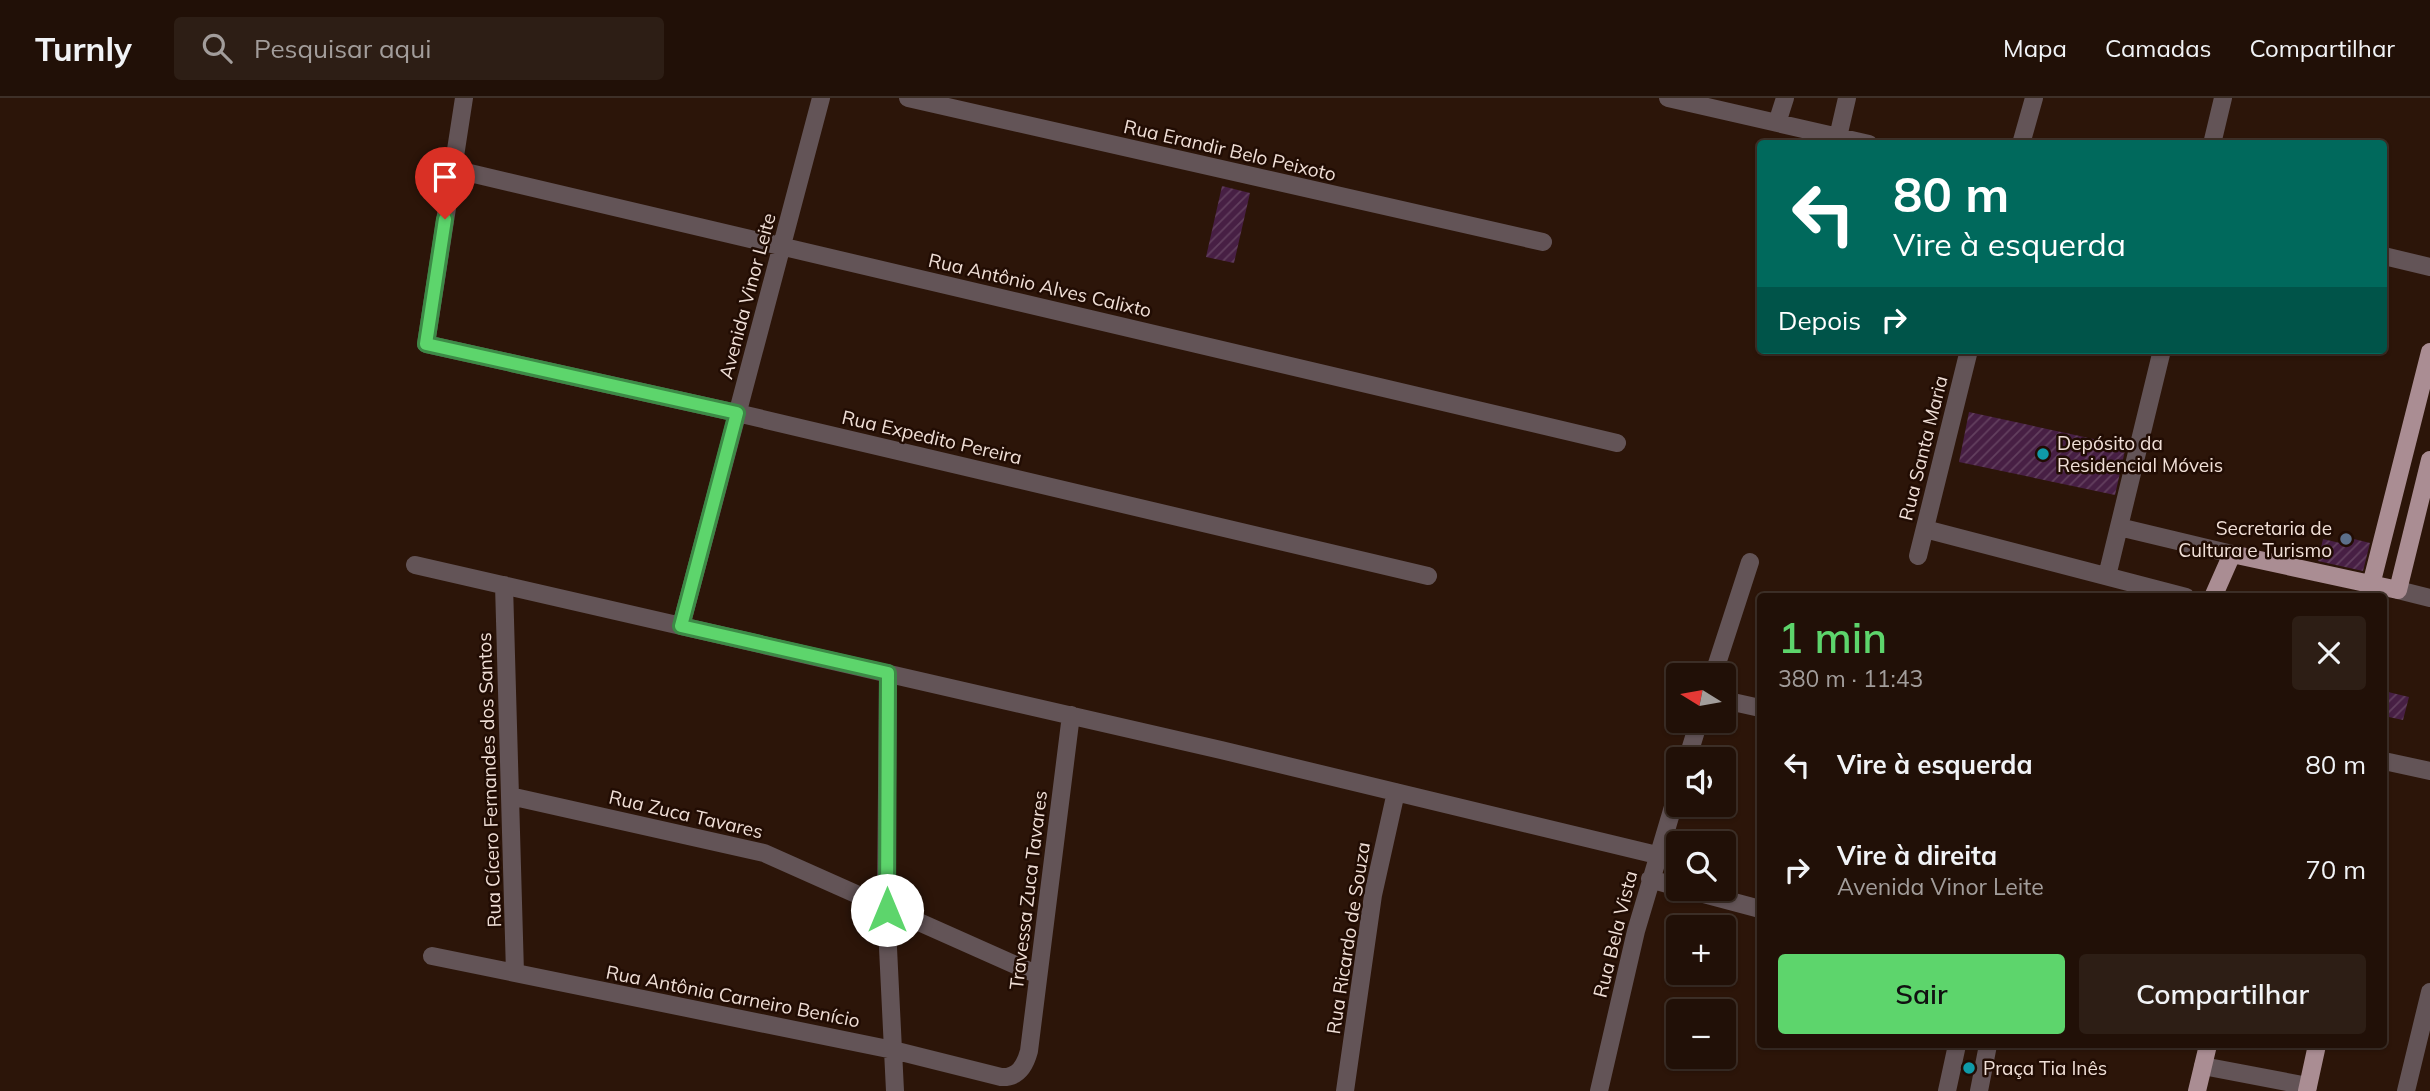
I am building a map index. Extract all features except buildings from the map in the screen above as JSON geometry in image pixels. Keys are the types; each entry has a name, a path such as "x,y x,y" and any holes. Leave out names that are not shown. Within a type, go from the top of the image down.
{"main road":[{"path":"2371,585 2430,352"},
{"path":"2215,593 2232,554 2398,590 2430,460"},
{"path":"2197,1091 2207,1048"},
{"path":"2308,1089 2316,1048"}],"street":[{"path":"453,169 464,98"},
{"name":"Avenida Vinor Leite","path":"681,626 821,98"},
{"name":"Rua Erandir Belo Peixoto","path":"908,98 1543,242"},
{"path":"1668,98 1851,140"},
{"path":"1777,123 1785,98"},
{"path":"1838,137 1847,98"},
{"path":"2022,140 2034,98"},
{"path":"2213,140 2223,98"},
{"name":"Rua Antônio Alves Calixto","path":"453,169 1617,443"},
{"name":"Rua Expedito Pereira","path":"453,169 426,344 737,413 1428,576"},
{"path":"2387,257 2430,267"},
{"name":"Rua Santa Maria","path":"1918,556 1968,354"},
{"path":"2107,576 2161,354"},
{"path":"2119,527 2232,554"},
{"path":"1925,529 2171,593"},
{"path":"1717,663 1750,562"},
{"path":"415,565 1071,715 1657,855"},
{"name":"Rua Cícero Fernandes dos Santos","path":"504,585 515,973"},
{"path":"2398,590 2430,598"},
{"path":"888,673 887,910 895,1091"},
{"path":"1736,703 1757,707"},
{"name":"Travessa Zuca Tavares","path":"1022,1068 1029,1051 1071,715"},
{"path":"2387,762 2430,771"},
{"name":"Rua Ricardo de Souza","path":"1345,1091 1373,895 1396,792"},
{"name":"Rua Zuca Tavares","path":"510,796 764,853 1038,975"},
{"name":"Rua Bela Vista","path":"1599,1091 1650,879 1669,817"},
{"path":"1650,879 1666,884"},
{"path":"1730,901 1757,908"},
{"name":"Rua Antônia Carneiro Benício","path":"432,956 894,1050 1001,1077 1013,1076 1022,1068"},
{"path":"2406,1091 2430,992"},
{"path":"1947,1091 1956,1048"},
{"path":"1979,1091 1987,1048"},
{"path":"2203,1066 2308,1089"}],"place":[{"name":"Depósito da Residencial Móveis","path":"2043,454"},
{"name":"Secretaria de Cultura e Turismo","path":"2346,539"},
{"name":"Praça Tia Inês","path":"1969,1068"}],"route":[{"path":"445,219 426,344 737,413 681,626 888,673 887,910"}]}
